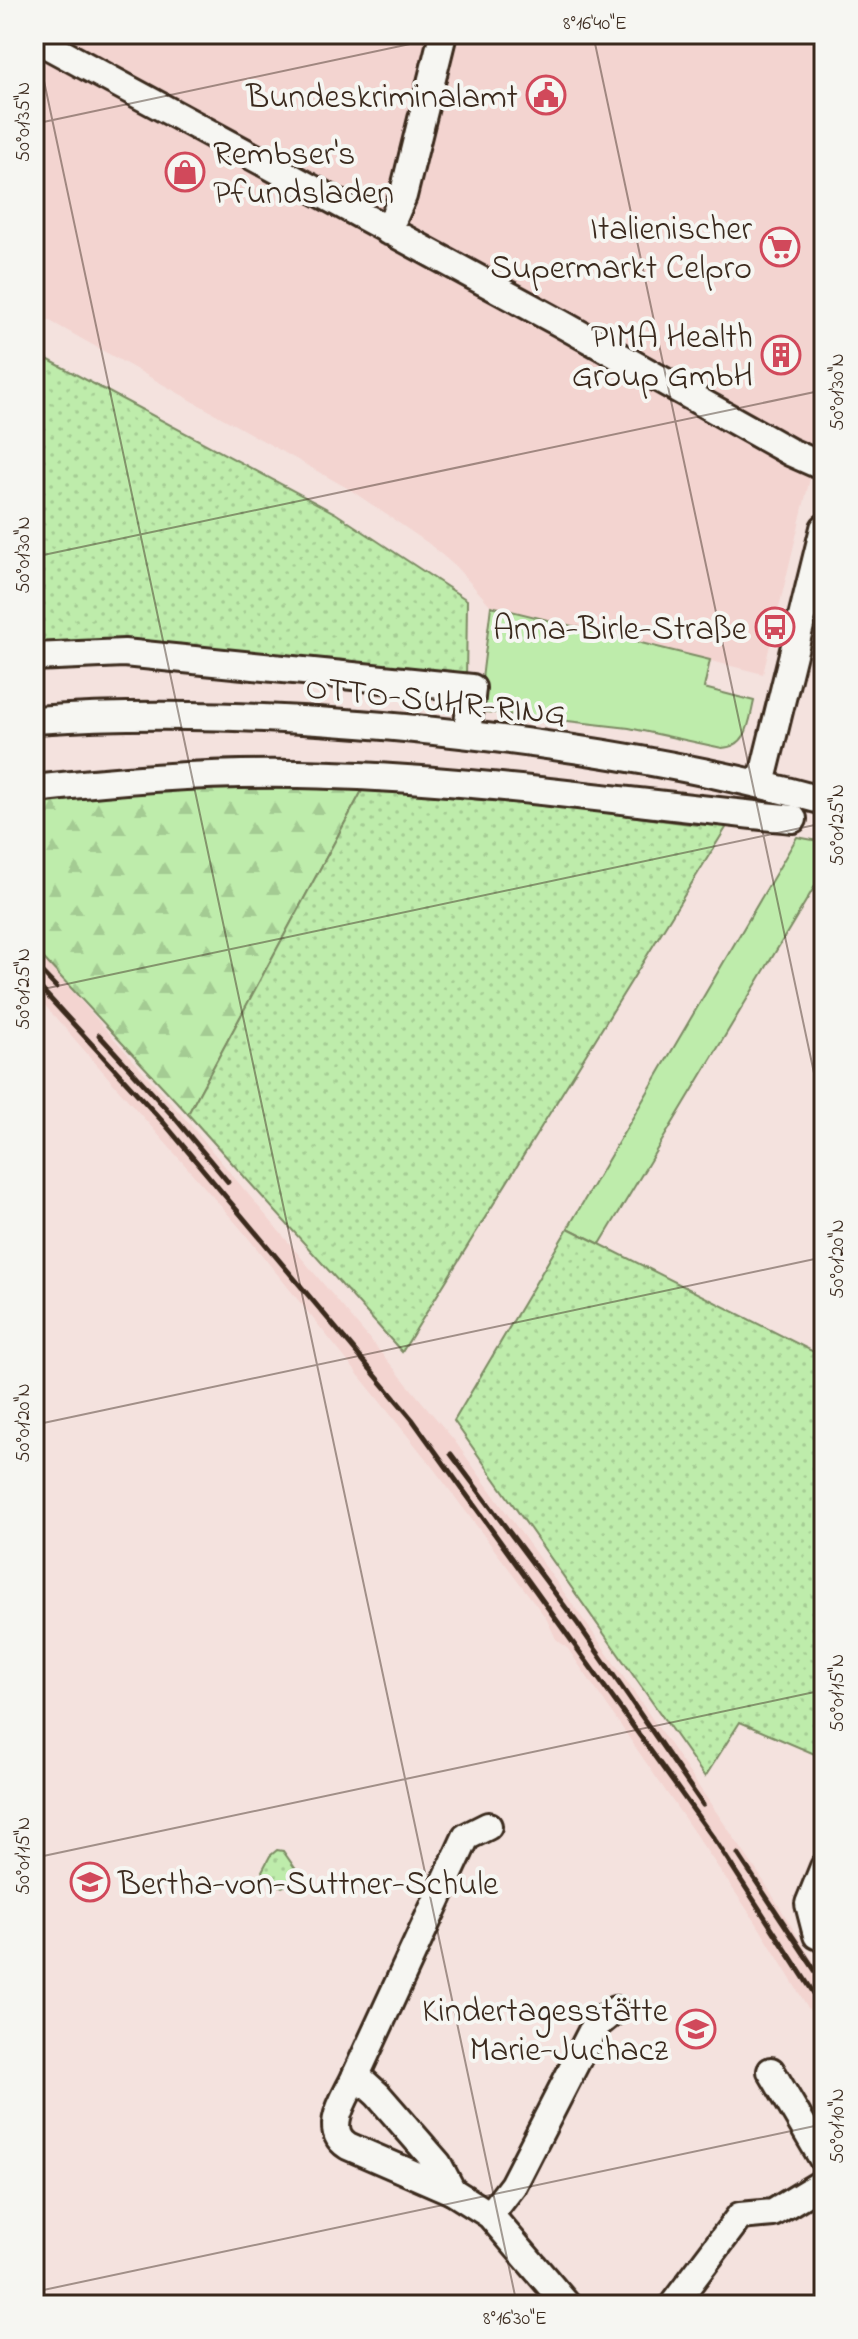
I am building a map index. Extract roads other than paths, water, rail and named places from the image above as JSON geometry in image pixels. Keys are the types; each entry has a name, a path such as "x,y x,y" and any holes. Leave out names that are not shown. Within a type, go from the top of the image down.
{"street":[{"path":"388,231 403,196 443,34"},
{"path":"34,38 560,323 790,452 824,467"},
{"path":"761,784 824,528"},
{"path":"34,657 124,653 472,688 467,734"},
{"name":"OTTO-SUHR-RING","path":"34,720 202,715 319,720 467,734 648,760 824,801"},
{"path":"34,789 183,775 299,774 471,785 793,819"},
{"path":"488,1826 466,1837 356,2075 336,2120 335,2131 339,2140 452,2191 490,2215 567,2305"},
{"path":"824,1867 809,1904 817,1935 824,1938"},
{"path":"490,2215 513,2185 594,2027 615,2010"},
{"path":"771,2071 824,2161"},
{"path":"356,2075 378,2095 438,2164 452,2191"},
{"path":"673,2305 740,2216 773,2213 824,2182"}],"railway":[{"path":"34,964 56,987"},
{"path":"34,981 164,1123 412,1419 717,1843 824,2009"},
{"path":"99,1035 228,1182"},
{"path":"451,1454 578,1624 703,1805"},
{"path":"738,1854 824,1984"}],"place":[{"name":"Bundeskriminalamt","path":"546,95"},
{"name":"Rembser's Pfundsladen","path":"185,172"},
{"name":"Italienischer Supermarkt Celpro","path":"780,247"},
{"name":"PIMA Health Group GmbH","path":"781,355"},
{"name":"Anna-Birle-Straße","path":"775,627"},
{"name":"Bertha-von-Suttner-Schule","path":"90,1882"},
{"name":"Kindertagesstätte Marie-Juchacz","path":"696,2029"}]}
